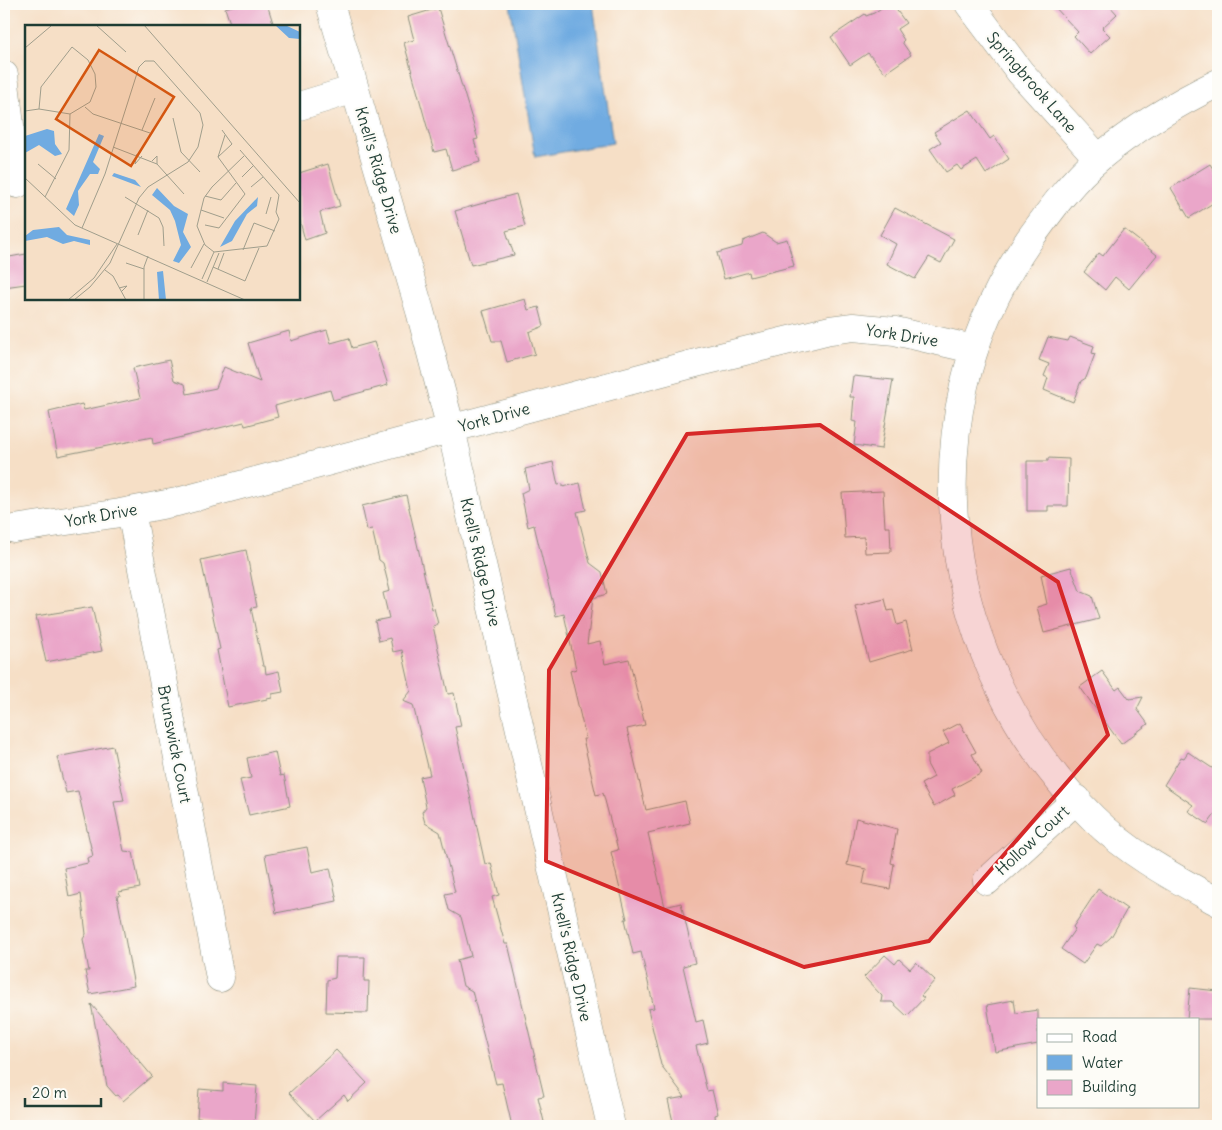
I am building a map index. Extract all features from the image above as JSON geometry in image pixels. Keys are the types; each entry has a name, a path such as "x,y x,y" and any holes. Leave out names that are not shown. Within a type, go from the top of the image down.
{"street":[{"name":"Knell's Ridge Drive","path":"330,4 420,311 451,428 610,1126"},
{"name":"Springbrook Lane","path":"969,4 1020,72 1098,158"},
{"path":"4,75 16,183"},
{"path":"1218,83 1189,97 1098,158 1049,212 1016,259 995,297 973,349 960,404 954,448 952,509 957,553 968,609 987,663 1012,715 1054,775 1094,819 1133,850 1169,875 1218,902"},
{"path":"300,106 355,89"},
{"name":"York Drive","path":"14,530 177,502 696,363 830,330 853,327 895,331 973,349"},
{"name":"Brunswick Court","path":"131,511 220,978"},
{"name":"Hollow Court","path":"988,881 1077,799"}],"highlighted area":[{"path":"820,425 1058,582 1108,735 929,941 804,967 546,861 549,670 687,434"}],"water":[{"path":"510,4 593,4 613,143 535,157"}],"building":[{"path":"239,4 267,4 274,25 231,25 225,8"},
{"path":"887,4 892,4 906,23 897,29 904,40 902,42 911,55 885,73 868,53 850,65 831,37 865,14 866,16 874,13"},
{"path":"1052,4 1108,4 1117,14 1102,28 1110,36 1090,54 1074,36 1078,32"},
{"path":"438,8 478,139 474,140 480,162 452,170 446,149 434,152 404,43 414,40 408,17"},
{"path":"970,110 990,139 994,136 1009,159 986,174 977,160 961,170 957,165 946,172 930,149 941,142 934,132"},
{"path":"328,164 340,206 320,212 325,233 305,240 300,222 300,173"},
{"path":"1210,164 1218,177 1218,200 1189,218 1171,188"},
{"path":"516,194 525,226 506,231 514,255 471,265 455,211"},
{"path":"895,208 954,239 941,263 929,257 915,279 887,264 896,244 880,235"},
{"path":"1124,229 1157,255 1129,289 1115,277 1105,290 1084,272 1099,253 1103,256"},
{"path":"763,233 776,242 787,239 794,266 750,277 749,272 724,279 717,253 742,246 743,241"},
{"path":"25,254 25,284 4,287 4,258"},
{"path":"525,299 528,310 539,307 544,326 529,332 535,354 507,362 501,341 492,341 483,311"},
{"path":"327,330 331,343 349,338 352,348 374,342 388,385 333,400 330,390 275,406 278,417 245,426 244,422 153,444 152,437 58,456 49,412 82,404 84,410 140,398 133,368 169,360 174,380 185,384 187,394 216,388 224,367 260,382 248,343 289,331 291,341"},
{"path":"1048,337 1068,341 1070,337 1094,346 1092,353 1095,354 1086,378 1081,381 1073,402 1044,390 1048,378 1044,376 1049,364 1039,360"},
{"path":"853,376 893,380 881,449 854,445 857,422 852,421 854,397 850,397"},
{"path":"1048,458 1069,459 1068,506 1048,506 1048,511 1027,511 1027,461 1048,461"},
{"path":"553,462 558,485 563,484 563,487 580,483 586,510 577,512 590,563 602,572 607,594 593,598 587,644 600,641 605,664 629,659 645,725 627,729 646,810 685,801 690,823 648,833 665,907 681,903 695,963 683,966 696,1022 703,1020 708,1043 696,1046 707,1091 712,1090 718,1114 715,1115 716,1126 674,1126 668,1100 685,1097 661,1065 648,1009 654,1008 641,952 633,954 625,919 627,919 611,852 618,850 603,793 596,795 583,739 586,739 570,671 576,669 564,614 556,616 534,525 528,527 521,493 529,489 525,469"},
{"path":"883,491 885,527 890,527 891,552 865,553 864,537 845,538 842,493"},
{"path":"406,495 432,609 434,608 438,624 433,626 448,694 454,693 461,726 455,727 485,864 491,863 499,895 492,897 505,944 508,944 544,1096 538,1097 545,1126 512,1126 502,1083 496,1084 472,991 463,986 457,960 471,956 461,917 449,910 445,894 455,892 440,832 425,823 422,812 426,807 420,777 430,775 413,705 403,701 411,691 402,650 393,652 390,638 379,641 375,621 389,618 383,593 390,591 383,563 379,560 372,529 367,530 362,506"},
{"path":"246,550 257,607 251,608 263,666 265,666 266,674 279,671 283,692 272,694 272,698 228,707 217,650 220,649 201,560"},
{"path":"1071,567 1080,591 1092,596 1099,619 1044,633 1037,607 1047,604 1041,575"},
{"path":"885,599 888,611 893,610 897,625 906,622 913,649 869,662 855,606"},
{"path":"92,607 102,651 46,662 36,616"},
{"path":"1102,671 1116,690 1120,687 1129,699 1143,697 1137,709 1148,724 1121,744 1080,687"},
{"path":"960,723 976,752 972,754 982,773 952,789 955,795 934,807 921,784 934,777 927,764 927,754 949,743 943,732"},
{"path":"113,746 124,801 114,802 124,851 133,852 140,888 119,892 120,896 117,896 134,986 90,994 85,971 89,971 83,939 86,934 81,894 69,897 64,868 88,863 87,858 93,856 78,791 66,793 57,757"},
{"path":"275,752 280,776 284,775 290,806 249,815 240,780 251,778 247,758"},
{"path":"1188,752 1218,772 1218,810 1208,824 1188,811 1193,805 1164,785 1181,757 1184,758"},
{"path":"856,818 897,829 891,863 894,864 890,889 863,884 866,869 847,865"},
{"path":"307,847 312,872 330,868 337,901 276,913 265,855"},
{"path":"1098,889 1127,909 1111,937 1101,946 1097,944 1083,964 1061,949"},
{"path":"885,955 895,964 899,959 910,969 916,962 935,980 921,996 924,998 907,1016 892,1002 881,1002 882,996 864,977"},
{"path":"336,957 365,957 364,981 369,981 368,1013 326,1012 327,980 335,978"},
{"path":"1190,988 1218,991 1218,1019 1187,1018"},
{"path":"1014,1000 1016,1013 1038,1010 1037,1044 995,1052 987,1005"},
{"path":"91,1004 152,1076 123,1101 107,1086"},
{"path":"336,1050 367,1083 348,1101 344,1095 315,1121 289,1093"},
{"path":"223,1083 257,1086 254,1125 197,1118 199,1089 223,1091"}]}
